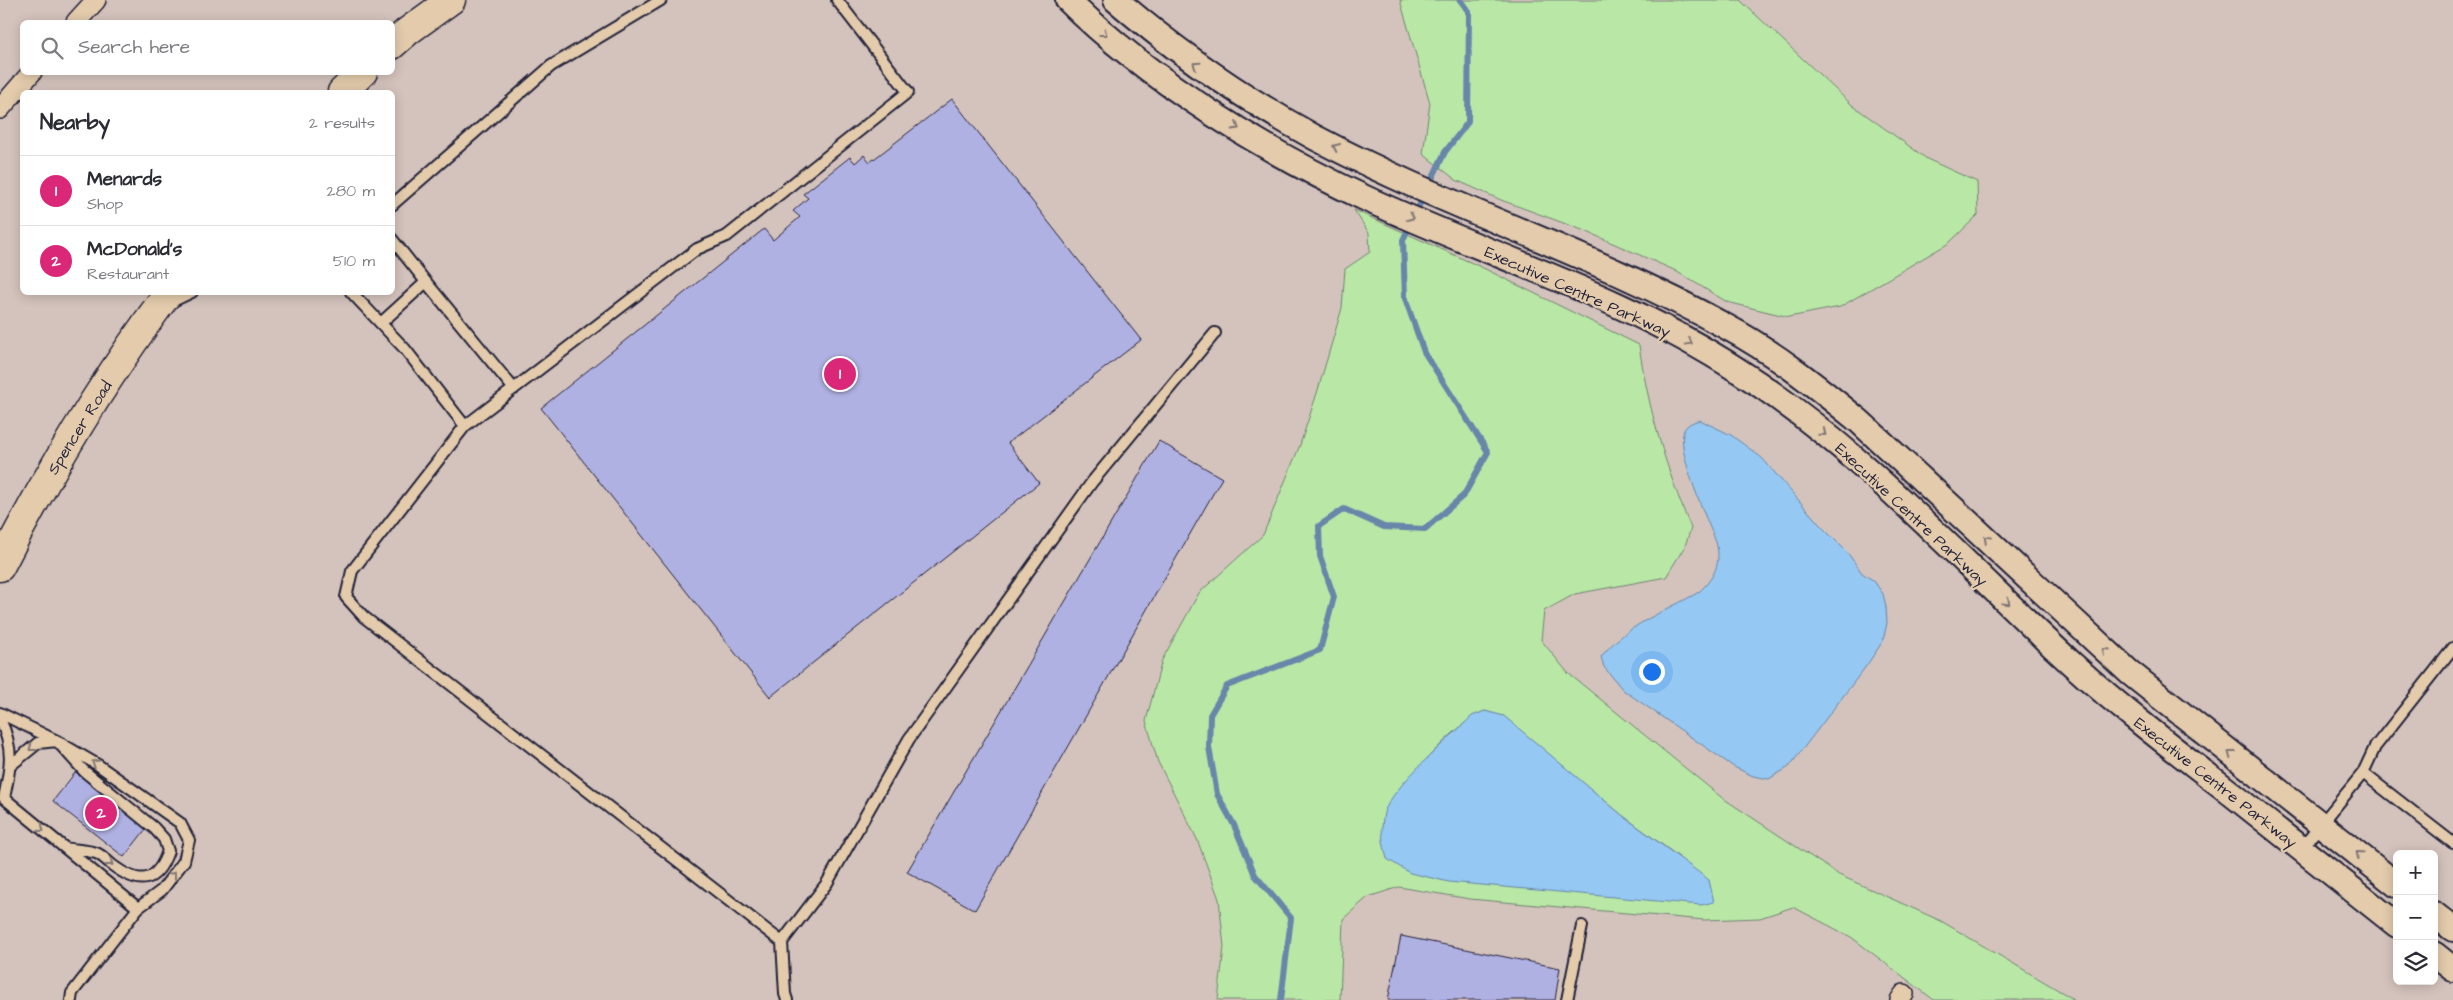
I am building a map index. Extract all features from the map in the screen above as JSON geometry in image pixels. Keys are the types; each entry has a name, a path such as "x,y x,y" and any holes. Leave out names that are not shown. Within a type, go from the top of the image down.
{"main road":[{"path":"395,42 408,30 451,0"},
{"path":"344,90 360,75"},
{"name":"Spencer Road","path":"0,567 66,445 163,301"}],"street":[{"path":"78,20 96,0"},
{"name":"Executive Centre Parkway","path":"1068,0 1094,25 1155,73 1226,121 1293,160 1366,198 1662,327 1736,368 1789,404 1885,484 2071,662 2130,715 2393,922"},
{"name":"Executive Centre Parkway","path":"1116,0 1190,60 1255,103 1316,138 1479,214 1573,252 1665,294 1727,327 1811,382 1859,421 1944,498 2129,672 2393,882"},
{"path":"0,109 29,75"},
{"path":"2438,957 2453,969"}],"lane":[{"path":"395,201 552,66 661,0"},
{"path":"782,942 364,617 346,597 352,571 465,426 697,249 727,236 908,92 837,0"},
{"path":"395,243 514,389"},
{"path":"381,323 426,282"},
{"path":"163,301 182,295"},
{"path":"354,295 405,349 465,426"},
{"path":"787,1000 782,942 827,883 909,739 1092,482 1215,333"},
{"path":"2301,849 2363,773 2375,747 2453,648"},
{"path":"0,713 57,740 98,765 180,823 189,840 184,861 162,890 138,908 72,993 71,1000"},
{"path":"0,719 7,734 11,765 4,798 138,908"},
{"path":"11,765 38,743 57,740"},
{"path":"57,740 84,771 154,828 164,839 168,850 164,862 158,871 148,879 138,880 123,873 97,853 65,848"},
{"path":"2363,773 2453,843"},
{"path":"148,879 148,900"},
{"path":"1567,1000 1582,926"}],"green space":[{"path":"1400,0 1740,0 1852,105 1927,159 1977,182 1978,215 1949,243 1840,307 1789,317 1727,302 1674,270 1585,231 1501,200 1456,180 1423,154 1430,103"},
{"path":"1354,210 1481,267 1639,345 1647,392 1659,438 1691,528 1685,546 1666,577 1575,594 1544,611 1541,640 1568,673 1721,797 1839,875 1941,921 2075,1000 1934,1000 1851,937 1793,907 1760,918 1704,920 1470,899 1399,887 1368,897 1343,919 1340,1000 1218,1000 1224,947 1219,899 1197,839 1158,762 1146,721 1162,660 1199,593 1263,535 1300,445 1318,390 1342,308 1345,269 1370,252 1369,233","holes":["1485,711 1504,717 1622,815 1679,857 1384,812 1416,771 1459,728 1473,717"]}],"water":[{"path":"1700,420 1731,435 1762,458 1821,526 1847,552 1862,573 1874,581 1883,594 1886,607 1887,623 1883,641 1867,665 1789,767 1769,779 1753,776 1734,767 1623,690 1604,667 1601,657 1621,636 1646,620 1699,592 1713,576 1718,550 1694,488 1683,444 1685,428 1691,423"},
{"path":"1485,711 1504,716 1622,815 1709,880 1714,902 1701,905 1449,882 1410,873 1387,859 1382,825 1384,813 1389,802 1398,789 1437,749 1472,716"}],"building":[{"path":"952,99 1141,340 1008,443 1039,483 770,697 541,408 764,229 773,240 800,217 793,211 808,198 803,194 850,157 855,163 864,155 870,162"},
{"path":"1159,441 1222,478 975,910 907,872"},
{"path":"78,769 149,825 124,857 53,801"},
{"path":"1401,936 1560,968 1555,1000 1388,1000"}],"waterway":[{"path":"1415,214 1445,152 1468,122 1469,12 1460,0"},
{"path":"1281,1000 1291,918 1255,875 1234,825 1217,794 1209,747 1210,715 1227,686 1320,650 1334,597 1320,556 1319,526 1344,509 1384,527 1425,529 1464,495 1488,452 1424,352 1405,298 1403,240 1411,223"}],"place":[{"name":"Menards","path":"840,374"},
{"name":"McDonald's","path":"101,813"}]}
